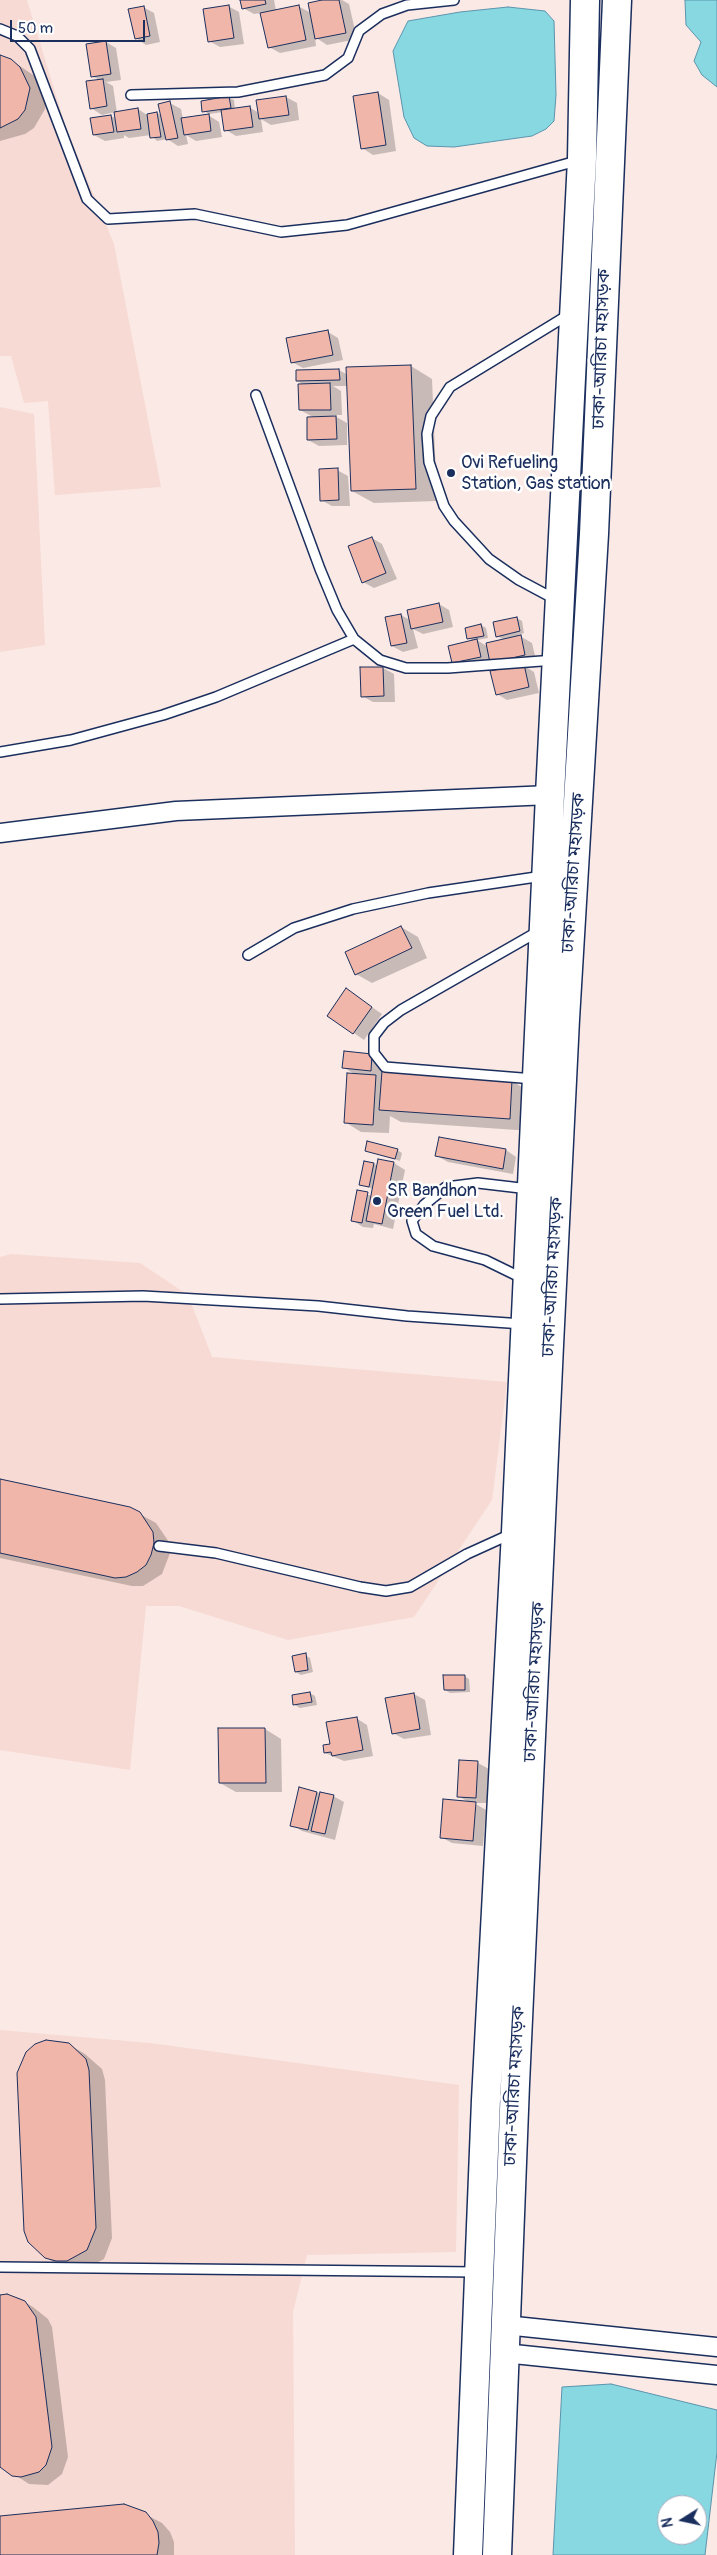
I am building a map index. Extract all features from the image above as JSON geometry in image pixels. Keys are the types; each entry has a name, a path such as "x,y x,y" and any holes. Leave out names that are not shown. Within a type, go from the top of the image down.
{"highway":[{"name":"ঢাকা-আরিচা মহাসড়ক","path":"468,2555 478,2272 516,1532 582,159 585,0"},
{"name":"ঢাকা-আরিচা মহাসড়ক","path":"497,2555 505,2325 565,1019 593,554 617,0"}],"street":[{"path":"0,833 176,811 550,795"},
{"path":"505,2325 717,2346"},
{"path":"504,2353 717,2375"}],"lane":[{"path":"131,95 238,92 324,76 348,58 359,30 382,14 407,5 454,0"},
{"path":"0,29 17,36 30,50 87,199 108,218 195,214 281,232 347,225 582,159"},
{"path":"560,613 549,596 519,580 489,559 454,521 444,506 429,462 426,434 431,416 450,387 568,316 575,295"},
{"path":"256,395 320,569 338,610 354,639 380,660 406,668 448,668 557,660"},
{"path":"0,752 71,740 164,714 216,697 354,639"},
{"path":"248,955 294,928 353,909 428,892 548,875"},
{"path":"537,1079 385,1067 374,1053 374,1036 384,1023 401,1010 545,928"},
{"path":"528,1282 500,1266 433,1246 416,1234 412,1221 424,1205 446,1186 478,1183 532,1190"},
{"path":"0,1299 143,1296 318,1306 407,1316 526,1324"},
{"path":"159,1546 216,1553 360,1587 386,1591 410,1587 467,1554 516,1532"},
{"path":"0,2267 478,2272"}],"shaded area":[{"path":"0,0 27,0 66,128 114,244 161,487 55,495 48,401 24,403 11,356 0,356"},
{"path":"0,407 34,414 45,645 0,652"},
{"path":"11,1254 140,1263 188,1295 212,1357 507,1382 492,1500 414,1617 288,1640 179,1606 146,1606 130,1770 0,1750 0,1257"},
{"path":"0,2030 150,2043 459,2085 456,2252 307,2255 293,2312 295,2555 0,2555"}],"water":[{"path":"685,0 717,0 717,87 702,75 694,61 701,42 686,25"},
{"path":"508,7 545,11 554,21 556,95 554,121 546,129 532,136 454,147 427,146 414,138 404,117 393,51 408,21 460,12"},
{"path":"611,2384 717,2410 717,2452 707,2538 707,2495 657,2495 657,2545 706,2545 705,2555 553,2555 562,2387"}],"building":[{"path":"240,0 265,0 266,4 242,9"},
{"path":"322,0 339,0 346,33 315,39 308,3"},
{"path":"229,5 234,38 208,42 203,9"},
{"path":"299,5 306,40 268,48 260,13"},
{"path":"144,6 150,36 135,39 128,9"},
{"path":"106,41 111,74 91,77 86,44"},
{"path":"0,55 11,59 20,67 30,88 25,110 18,119 0,128"},
{"path":"103,79 107,106 90,109 86,81"},
{"path":"378,92 386,145 361,149 353,96"},
{"path":"229,96 231,108 202,112 201,101"},
{"path":"286,96 289,115 259,119 256,100"},
{"path":"170,101 178,138 166,140 158,104"},
{"path":"250,106 253,127 224,131 221,110"},
{"path":"138,108 141,129 117,132 114,112"},
{"path":"157,112 161,137 150,138 147,114"},
{"path":"209,114 211,131 184,135 181,118"},
{"path":"111,115 114,132 93,135 90,118"},
{"path":"328,330 333,355 291,363 286,338"},
{"path":"411,365 416,489 351,491 346,367"},
{"path":"339,369 340,380 296,381 296,370"},
{"path":"330,383 331,410 299,410 298,384"},
{"path":"336,416 337,439 307,440 307,417"},
{"path":"338,468 339,500 320,501 319,469"},
{"path":"372,537 386,573 362,583 348,546"},
{"path":"439,603 443,622 411,629 407,610"},
{"path":"401,614 407,643 391,646 385,617"},
{"path":"517,617 520,631 496,637 493,622"},
{"path":"481,624 484,636 467,639 465,628"},
{"path":"521,635 525,655 490,663 486,643"},
{"path":"477,639 481,657 452,663 448,646"},
{"path":"524,664 529,687 496,695 490,671"},
{"path":"360,667 383,667 384,696 361,697"},
{"path":"401,926 412,948 355,975 345,952"},
{"path":"346,988 372,1007 353,1034 327,1016"},
{"path":"344,1051 372,1054 371,1071 342,1068"},
{"path":"382,1071 512,1080 510,1119 379,1110"},
{"path":"347,1073 376,1075 373,1125 344,1123"},
{"path":"439,1137 506,1149 503,1169 435,1156"},
{"path":"367,1141 398,1149 395,1159 365,1151"},
{"path":"378,1159 394,1162 382,1224 366,1221"},
{"path":"364,1161 374,1163 369,1187 359,1185"},
{"path":"357,1190 368,1192 362,1223 351,1221"},
{"path":"0,1479 130,1507 140,1512 153,1532 154,1543 146,1565 126,1577 115,1578 0,1553"},
{"path":"306,1653 308,1670 295,1672 292,1656"},
{"path":"443,1675 465,1675 465,1690 444,1690"},
{"path":"310,1692 312,1702 293,1705 292,1695"},
{"path":"414,1693 420,1729 392,1734 385,1698"},
{"path":"357,1717 363,1750 332,1756 331,1752 324,1753 323,1745 330,1744 326,1722"},
{"path":"218,1728 265,1728 266,1783 219,1783"},
{"path":"459,1760 478,1761 476,1798 457,1797"},
{"path":"299,1787 317,1792 308,1830 290,1826"},
{"path":"320,1792 334,1795 325,1834 311,1831"},
{"path":"443,1799 476,1802 473,1841 440,1838"},
{"path":"46,2040 69,2043 86,2059 89,2070 96,2228 87,2250 67,2261 45,2258 28,2242 24,2231 17,2073 26,2052 35,2044"},
{"path":"7,2294 25,2301 36,2317 52,2447 46,2465 39,2472 21,2477 12,2476 0,2467 0,2295"},
{"path":"124,2504 146,2512 153,2521 158,2532 157,2555 0,2555 0,2516"}],"place":[{"name":"Ovi Refueling Station, Gas station","path":"451,473"},
{"name":"SR Bandhon Green Fuel Ltd.","path":"377,1201"}]}
